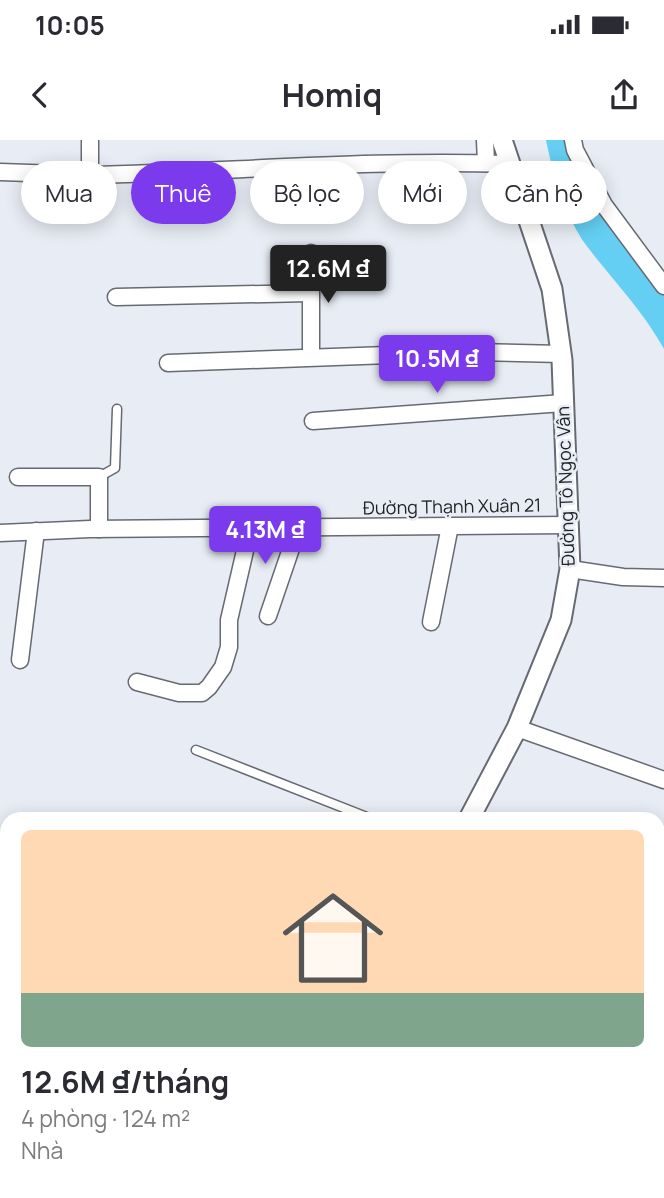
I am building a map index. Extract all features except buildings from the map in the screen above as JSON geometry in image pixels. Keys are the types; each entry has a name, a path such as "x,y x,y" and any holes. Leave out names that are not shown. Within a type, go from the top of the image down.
{"street":[{"path":"90,140 90,161"},
{"path":"485,140 486,161"},
{"name":"Đường Tô Ngọc Vân","path":"502,140 508,161"},
{"path":"573,140 575,150 604,205 664,286"},
{"path":"117,175 422,162 481,163"},
{"path":"0,172 21,173"},
{"name":"Đường Tô Ngọc Vân","path":"473,812 517,728 561,620 570,569 561,354 552,289 530,224"},
{"path":"310,253 311,356"},
{"path":"116,297 309,293"},
{"path":"168,363 471,352 561,354"},
{"path":"313,421 563,403"},
{"path":"18,477 99,477 99,529"},
{"name":"Đường Thạnh Xuân 21","path":"0,533 99,529 569,525"},
{"path":"431,622 450,526"},
{"path":"137,682 178,693 202,693 209,687 223,667 229,647 229,621 250,528"},
{"path":"268,616 298,528"},
{"path":"20,660 36,531"},
{"path":"570,569 623,577 664,578"},
{"path":"517,728 664,780"}],"lane":[{"path":"99,477 115,468 117,409"},
{"path":"196,750 354,812"}],"water":[{"path":"546,140 569,140 574,161 551,161"},
{"path":"574,224 607,224 664,295 664,349 637,308"}]}
